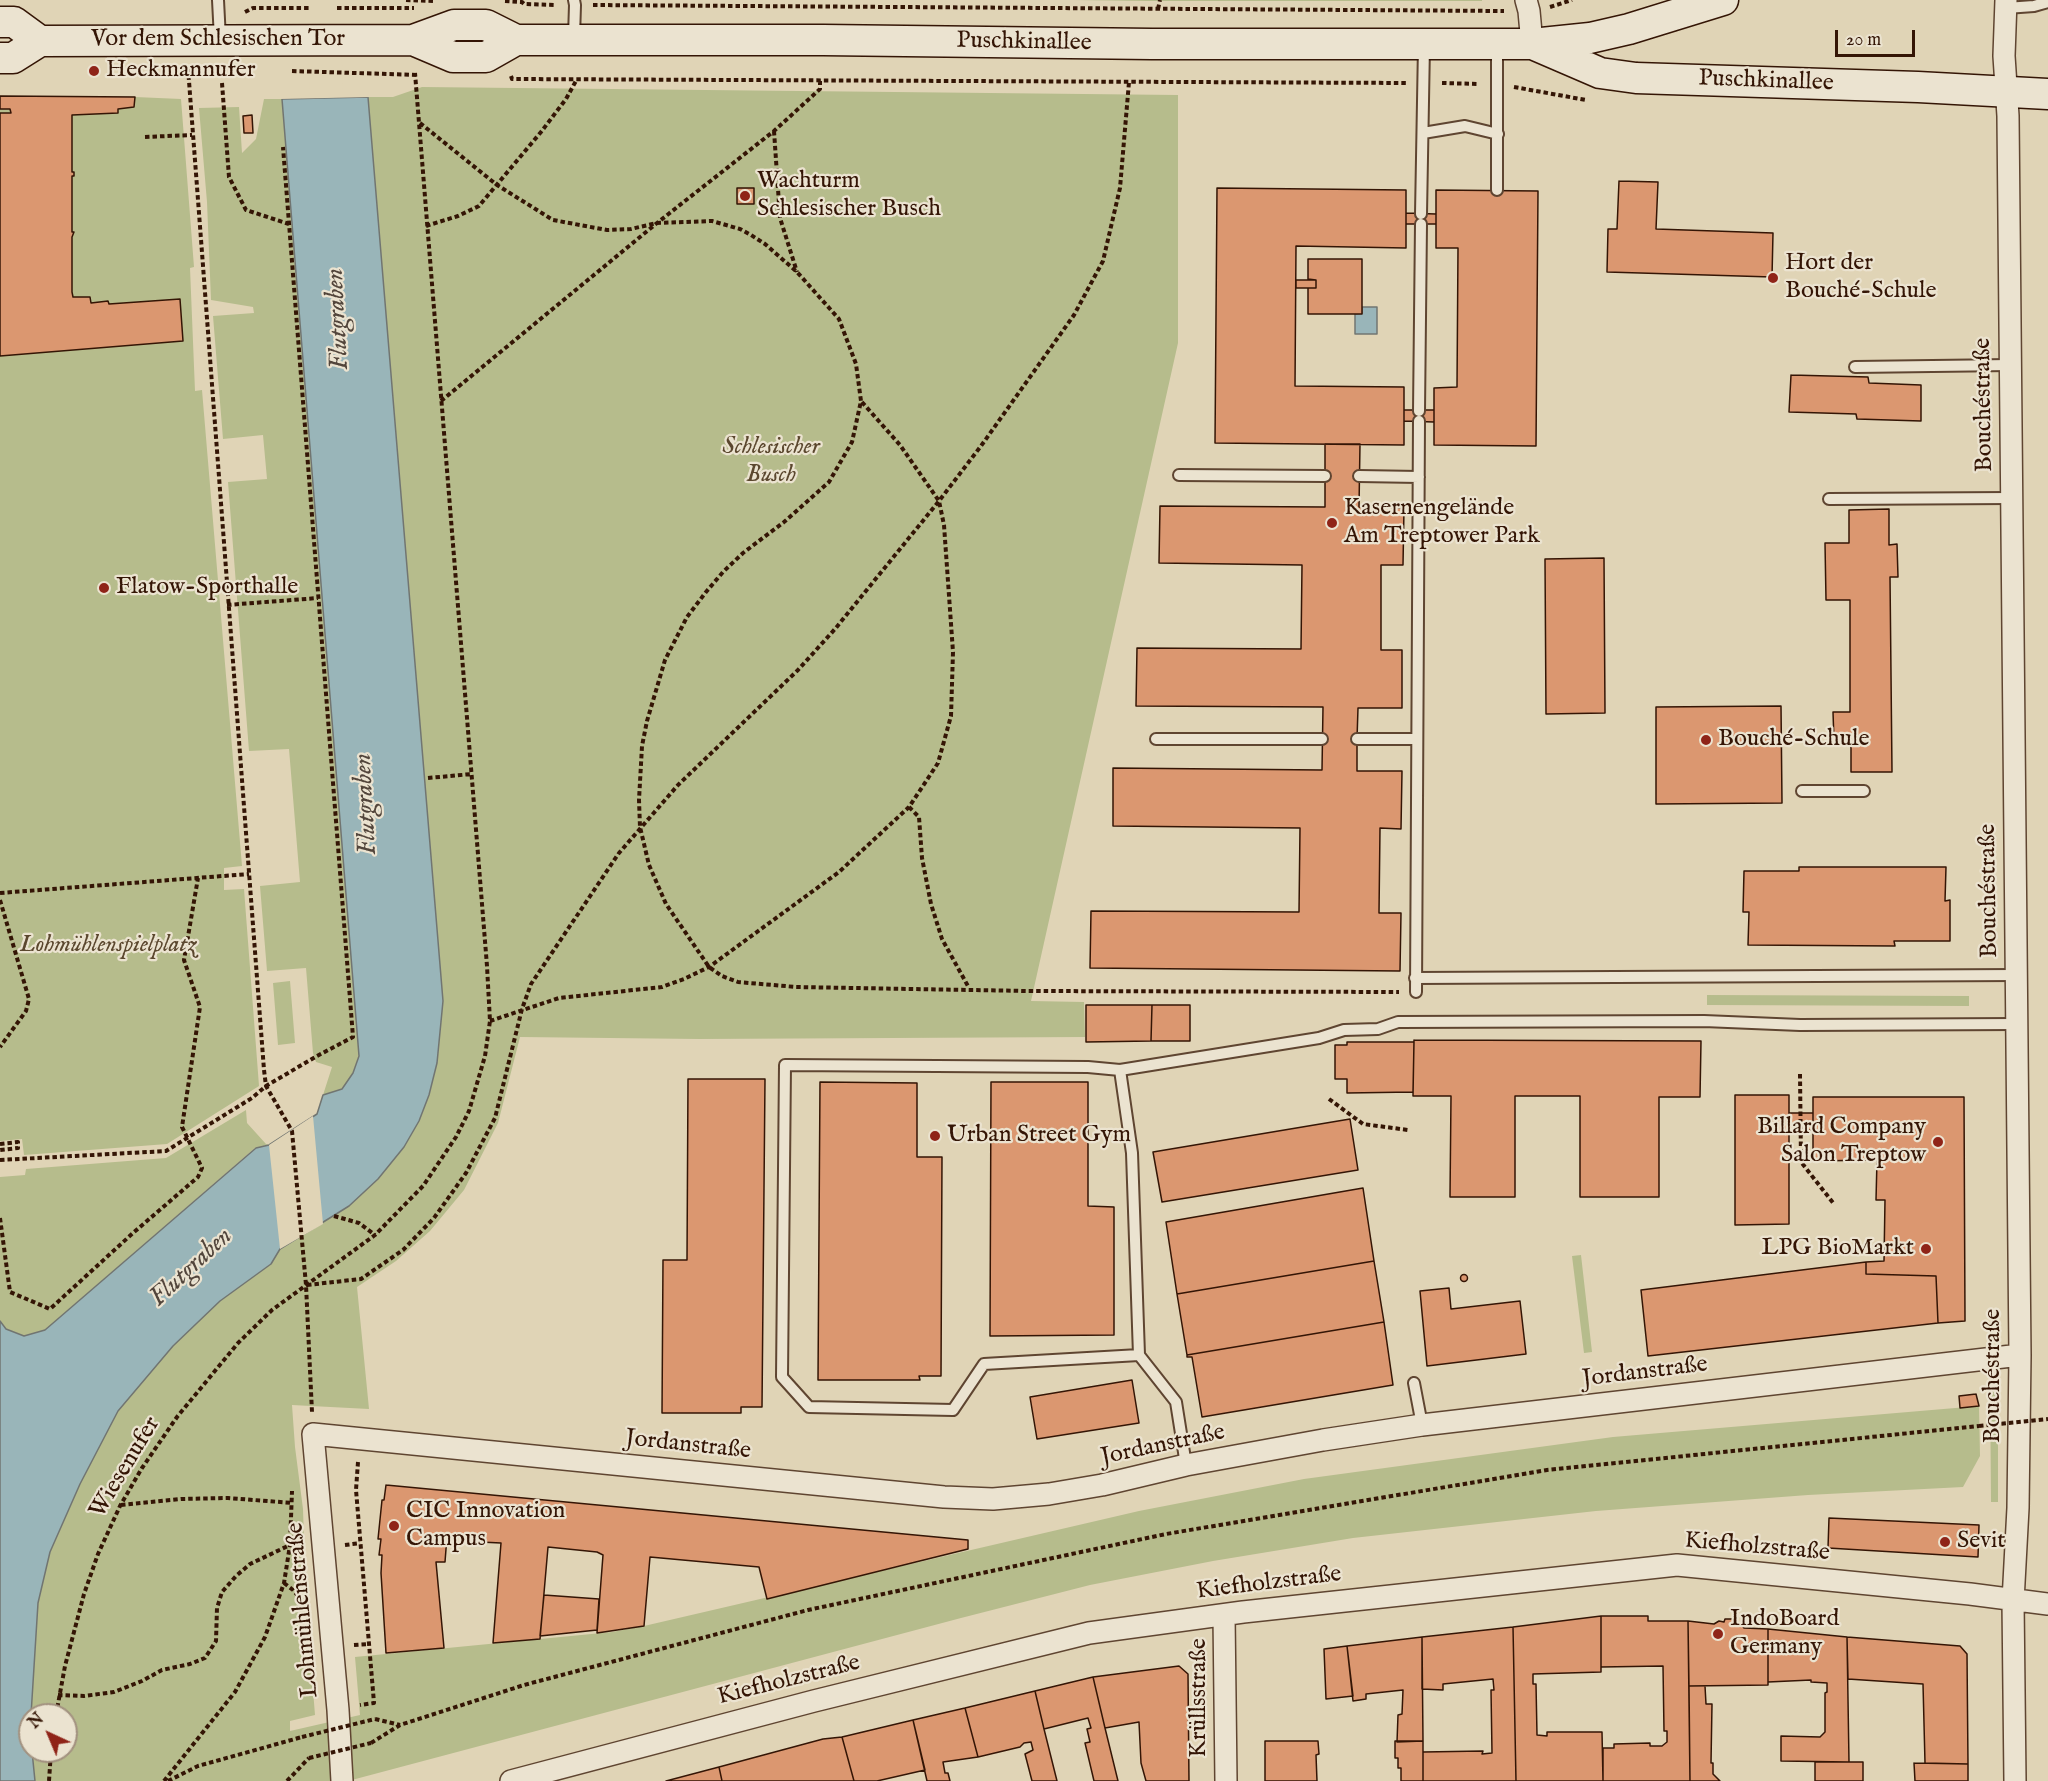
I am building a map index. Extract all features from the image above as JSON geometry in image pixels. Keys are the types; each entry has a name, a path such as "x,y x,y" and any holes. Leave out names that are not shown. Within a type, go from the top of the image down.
{"main road":[{"name":"Puschkinallee","path":"405,40 453,57 486,57 516,40 1532,44 1590,38 1619,32 1723,0"},
{"path":"0,22 14,22 40,41 13,58 0,58"},
{"name":"Vor dem Schlesischen Tor","path":"40,41 405,40"},
{"name":"Puschkinallee","path":"1532,44 1600,73 1636,78 2048,94"}],"street":[{"path":"1526,0 1532,44"},
{"name":"Bouchéstraße","path":"2006,4 2004,56 2007,91 2020,1355 2018,1508 2013,1601 2015,1781"},
{"name":"Jordanstraße","path":"313,1434 932,1496 993,1499 1049,1494 1102,1485 1186,1465 1422,1425 2020,1355"},
{"name":"Lohmühlenstraße","path":"313,1434 338,1710 342,1781"},
{"name":"Kiefholzstraße","path":"510,1781 814,1701 1089,1633 1224,1615 1677,1565 2048,1604"},
{"name":"Krüllsstraße","path":"1224,1615 1226,1781"}],"lane":[{"path":"218,0 220,39"},
{"path":"573,40 574,2"},
{"path":"2006,4 2034,6 2048,2"},
{"path":"1497,43 1497,190"},
{"path":"1416,992 1419,416 1425,44"},
{"path":"1423,133 1465,126 1498,134"},
{"path":"1855,367 2010,365"},
{"path":"1179,475 1325,476"},
{"path":"1359,476 1419,477"},
{"path":"1828,499 2012,498"},
{"path":"1156,739 1323,739"},
{"path":"1357,739 1416,739"},
{"path":"1802,792 1864,791"},
{"path":"1415,978 2017,975"},
{"path":"1139,1355 984,1364 953,1410 809,1407 782,1377 785,1065 1088,1067 1120,1070 1318,1038 1344,1030 1378,1029 1398,1022 1704,1021 1800,1025 2017,1023"},
{"path":"1120,1070 1132,1153 1139,1355 1176,1402 1186,1465"},
{"path":"1414,1383 1422,1425"}],"path":[{"path":"406,0 429,1"},
{"path":"1158,9 1160,0"},
{"path":"1562,3 1572,0"},
{"path":"524,4 574,2 1494,11"},
{"path":"253,8 309,8"},
{"path":"337,8 395,8"},
{"name":"Wiesenufer","path":"57,1703 74,1628 98,1554 120,1506 142,1468 177,1416 231,1351 272,1310 375,1235 423,1186 456,1137 469,1111 485,1056 490,1020 415,75 312,71"},
{"path":"188,73 227,605 266,1086 292,1131 306,1285 313,1434"},
{"path":"512,79 1497,84"},
{"path":"426,226 458,216 479,206 541,132 566,99 577,79"},
{"path":"440,401 657,223 774,131 820,89 820,81"},
{"path":"306,1285 362,1279 402,1250 434,1218 466,1173 495,1118 522,1009 531,984 619,853 678,785 718,744 798,670 842,621 981,446 1074,315 1102,261 1120,188 1129,82"},
{"path":"222,83 229,177 246,210 288,224"},
{"path":"420,123 497,185 553,220 607,230 631,229 657,223 712,221 740,229 765,244 798,273 839,319 856,364 861,401 852,442 829,482 723,572 687,617 665,660 647,721 641,755 639,800 640,827 649,865 666,904 709,967 722,976 738,982 796,987 969,989 942,939 931,904 922,858 919,817 909,807"},
{"path":"774,131 780,219 798,273"},
{"path":"145,137 192,135"},
{"path":"0,1155 0,1160 166,1151 252,1098 266,1086 354,1037 283,147"},
{"path":"490,1020 559,998 662,987 709,967 839,872 909,807 938,763 951,716 953,652 944,525 939,501 900,445 861,401"},
{"path":"227,605 318,598"},
{"path":"428,778 472,774"},
{"path":"0,893 249,874"},
{"path":"0,1218 10,1292 50,1309 198,1177 202,1168 183,1127 200,1007 184,960 198,878"},
{"path":"0,900 28,999 26,1011 0,1047"},
{"path":"1800,1074 1801,1162 1834,1204"},
{"path":"1329,1099 1363,1124 1408,1130"},
{"path":"0,1144 18,1142 18,1148 0,1150"},
{"path":"334,1216 358,1223 375,1235"},
{"path":"287,1781 309,1758 371,1743 400,1725 524,1685 808,1610 1166,1534 1547,1470 2048,1419"},
{"path":"356,1706 374,1703 356,1490 361,1439"},
{"path":"166,1781 246,1675 265,1637 284,1583 290,1545 292,1482"},
{"path":"120,1506 182,1499 228,1498 299,1503"},
{"path":"342,1545 360,1543"},
{"path":"58,1695 84,1696 114,1692 162,1671 205,1658 216,1641 217,1608 222,1592 250,1564 290,1545"},
{"path":"284,1583 294,1590 305,1605"},
{"path":"350,1645 369,1644"},
{"path":"166,1781 198,1766 375,1719 400,1725"},
{"path":"49,1781 50,1763"}],"green space":[{"path":"1073,0 1482,0 1482,1 1149,1"},
{"name":"Schlesischer Busch","path":"422,87 1178,95 1178,343 1031,1001 1084,1002 1085,1037 699,1039 520,1037 498,1123 464,1190 430,1231 396,1261 357,1287 369,1409 292,1405 303,1509 306,1603 315,1715 290,1721 290,1731 360,1715 355,1657 612,1632 644,1626 1139,1511 1304,1479 1613,1437 1979,1406 1980,1456 1963,1487 1808,1495 1596,1511 1353,1538 1213,1561 1090,1585 348,1781 35,1781 33,1763 78,1763 78,1703 32,1703 38,1603 50,1552 80,1484 118,1410 173,1346 220,1301 271,1264 280,1249 349,1206 378,1179 404,1147 419,1121 429,1095 437,1063 443,1001 368,97 393,97"},
{"name":"Flatow-Sporthalle","path":"0,96 181,99 194,267 190,268 195,391 202,390 242,866 224,868 224,890 244,889 259,1086 167,1144 24,1155 22,1139 0,1141"},
{"path":"264,99 282,99 359,1055 353,1073 342,1089 323,1095 332,1067 316,1062 313,1053 306,968 267,971 260,886 300,882 289,749 249,751 228,482 267,479 263,435 223,439 213,316 254,313 253,307 211,300 207,202 199,108 239,107 242,153 256,139"},
{"path":"290,981 295,1043 278,1045 273,983"},
{"path":"1707,995 1969,996 1969,1006 1707,1005"},
{"path":"246,1110 247,1123 269,1145 255,1148 45,1330 24,1336 6,1329 0,1321 0,1177 25,1175 26,1169 166,1158"},
{"path":"1581,1255 1592,1352 1584,1353 1572,1256"},
{"path":"1990,1376 1998,1391 1998,1502 1991,1502"}],"water":[{"name":"Flutgraben","path":"368,97 443,1001 437,1063 429,1095 419,1121 404,1147 378,1179 349,1206 280,1249 271,1264 220,1301 173,1346 118,1411 80,1484 50,1552 38,1603 32,1703 18,1703 18,1763 33,1763 35,1781 0,1781 0,1321 6,1329 24,1336 45,1330 256,1148 269,1145 317,1114 323,1095 342,1089 353,1073 359,1056 282,99"},
{"path":"1362,307 1377,307 1377,334 1355,334 1355,314 1362,313"}],"pier":[{"path":"305,0 340,0 343,95 368,94 371,97 279,99 282,96 310,95"},
{"path":"313,1116 323,1224 280,1249 269,1145"}],"building":[{"path":"0,96 135,97 134,107 118,109 118,113 72,115 72,172 74,176 72,176 72,232 74,232 72,237 72,292 73,297 90,297 91,303 108,301 109,304 180,299 183,341 0,356 0,113 11,113 10,109 0,109"},
{"path":"252,115 253,133 244,133 243,116"},
{"path":"1619,181 1658,182 1656,229 1773,233 1772,277 1607,272 1608,229 1617,229"},
{"name":"Wachturm Schlesischer Busch","path":"737,188 754,188 754,204 737,204"},
{"path":"1217,188 1406,190 1406,248 1296,246 1295,386 1404,387 1404,445 1215,443"},
{"path":"1436,190 1538,191 1536,446 1434,445 1434,388 1457,387 1458,248 1436,248"},
{"path":"1406,213 1436,214 1436,224 1406,224"},
{"path":"1308,259 1362,259 1362,314 1308,314 1308,288 1316,288 1316,280 1308,279"},
{"path":"1296,280 1316,280 1316,288 1296,288"},
{"path":"1791,375 1868,377 1869,383 1921,385 1921,421 1857,419 1856,414 1789,412"},
{"path":"1404,410 1434,410 1434,422 1404,421"},
{"path":"1325,444 1360,444 1359,507 1404,508 1403,565 1381,565 1381,650 1402,650 1402,708 1358,708 1357,739 1357,771 1402,771 1401,829 1380,828 1379,913 1401,913 1400,971 1090,968 1091,911 1299,912 1300,828 1113,826 1113,768 1322,770 1323,707 1136,706 1137,648 1301,649 1302,565 1159,563 1160,506 1325,507"},
{"path":"1889,509 1889,545 1897,544 1898,577 1890,577 1892,772 1851,772 1851,740 1834,741 1833,712 1850,712 1850,600 1826,600 1825,543 1849,543 1849,510"},
{"path":"1604,558 1605,713 1546,714 1545,559"},
{"path":"1781,706 1782,803 1656,804 1656,707"},
{"path":"1799,867 1946,867 1945,901 1950,900 1950,941 1894,941 1895,946 1748,945 1749,912 1743,912 1744,871 1799,871"},
{"path":"1086,1005 1152,1005 1151,1041 1086,1042"},
{"path":"1152,1005 1190,1005 1190,1041 1151,1041"},
{"path":"1414,1040 1701,1041 1700,1097 1659,1097 1659,1197 1580,1197 1580,1096 1515,1096 1515,1197 1450,1197 1451,1096 1413,1096"},
{"path":"1347,1042 1414,1042 1413,1092 1347,1093 1347,1079 1335,1079 1335,1045 1347,1045"},
{"path":"688,1079 765,1079 762,1407 741,1407 741,1413 662,1413 663,1260 687,1260"},
{"path":"820,1082 917,1083 917,1157 942,1157 941,1376 919,1376 920,1380 818,1380"},
{"path":"991,1082 1088,1082 1088,1206 1114,1207 1114,1335 990,1336"},
{"path":"1735,1095 1789,1095 1789,1224 1735,1225"},
{"path":"1813,1097 1964,1097 1965,1321 1938,1323 1936,1276 1866,1274 1866,1262 1884,1261 1885,1200 1876,1200 1877,1160 1813,1161"},
{"path":"1789,1113 1813,1113 1813,1130 1789,1130"},
{"path":"1350,1119 1358,1170 1162,1202 1153,1152"},
{"path":"1363,1188 1374,1261 1177,1294 1166,1222"},
{"path":"1374,1261 1384,1322 1187,1355 1177,1294"},
{"path":"1866,1262 1866,1274 1936,1276 1938,1323 1648,1356 1641,1290"},
{"path":"1464,1274 1468,1278 1464,1282 1460,1278"},
{"path":"1449,1288 1451,1309 1520,1301 1526,1354 1427,1366 1420,1291"},
{"path":"1384,1322 1393,1385 1202,1417 1192,1357 1187,1357 1187,1355"},
{"path":"1132,1380 1139,1423 1037,1439 1030,1397"},
{"path":"1976,1394 1979,1406 1960,1408 1959,1396"},
{"path":"386,1485 968,1540 968,1549 767,1599 759,1567 650,1557 644,1626 597,1633 603,1555 597,1552 548,1547 540,1639 493,1643 501,1543 480,1542 480,1538 447,1536 445,1562 436,1562 444,1648 386,1653 382,1555 379,1555 381,1539 378,1539"},
{"path":"1829,1518 1979,1525 1978,1557 1828,1548"},
{"path":"544,1595 599,1599 597,1630 540,1636"},
{"path":"1601,1616 1601,1672 1533,1674 1533,1684 1536,1684 1537,1735 1547,1736 1547,1732 1602,1732 1603,1781 1516,1781 1513,1627"},
{"path":"1601,1616 1648,1616 1648,1621 1688,1621 1690,1781 1603,1781 1603,1748 1614,1748 1614,1744 1650,1743 1650,1746 1662,1746 1667,1742 1667,1731 1664,1731 1663,1666 1601,1667"},
{"path":"1725,1619 1736,1619 1736,1622 1744,1628 1768,1629 1768,1685 1689,1686 1688,1621 1714,1624 1719,1621 1724,1622"},
{"path":"1513,1627 1516,1781 1423,1781 1423,1752 1483,1751 1482,1754 1492,1753 1491,1690 1494,1690 1493,1679 1443,1684 1443,1690 1422,1689 1422,1637"},
{"path":"1768,1629 1847,1637 1849,1762 1781,1761 1781,1736 1820,1737 1825,1732 1827,1683 1811,1682 1811,1680 1768,1682"},
{"path":"1422,1637 1423,1741 1397,1742 1398,1715 1402,1714 1403,1690 1366,1694 1366,1699 1353,1701 1347,1646"},
{"path":"1847,1637 1960,1646 1967,1654 1968,1764 1925,1763 1923,1684 1848,1679"},
{"path":"1347,1646 1353,1696 1326,1699 1324,1649"},
{"path":"1179,1666 1188,1674 1189,1781 1146,1781 1141,1763 1139,1722 1105,1728 1093,1677"},
{"path":"1093,1677 1118,1781 1094,1781 1085,1743 1090,1742 1087,1729 1091,1728 1088,1718 1044,1729 1035,1691"},
{"path":"1689,1686 1705,1686 1706,1704 1712,1704 1711,1763 1713,1763 1713,1774 1720,1781 1690,1781"},
{"path":"1035,1691 1057,1781 1032,1781 1025,1754 1033,1750 1031,1742 1024,1743 1020,1747 978,1757 965,1708"},
{"path":"965,1708 978,1757 943,1762 945,1773 948,1773 950,1781 927,1781 913,1720"},
{"path":"913,1720 925,1770 877,1781 854,1781 842,1737"},
{"path":"842,1737 854,1781 722,1781 719,1767 823,1739"},
{"path":"1265,1741 1318,1741 1317,1781 1265,1781"},
{"path":"1395,1741 1423,1741 1423,1781 1401,1781 1401,1768 1398,1768 1398,1758 1395,1758"},
{"path":"1815,1762 1863,1762 1863,1781 1815,1781"},
{"path":"1914,1763 1968,1764 1968,1781 1915,1781"},
{"path":"719,1767 722,1781 666,1781"}],"place":[{"name":"Heckmannufer","path":"94,71"},
{"name":"Wachturm Schlesischer Busch","path":"745,196"},
{"name":"Hort der Bouché-Schule","path":"1773,278"},
{"name":"Kasernengelände Am Treptower Park","path":"1332,523"},
{"name":"Flatow-Sporthalle","path":"104,588"},
{"name":"Bouché-Schule","path":"1706,740"},
{"name":"Urban Street Gym","path":"935,1136"},
{"name":"Billard Company Salon Treptow","path":"1938,1142"},
{"name":"LPG BioMarkt","path":"1926,1249"},
{"name":"CIC Innovation Campus","path":"394,1526"},
{"name":"Sevit","path":"1945,1542"},
{"name":"IndoBoard Germany","path":"1718,1634"}],"park label":[{"name":"Lohmühlenspielplatz","path":"108,946"}]}
